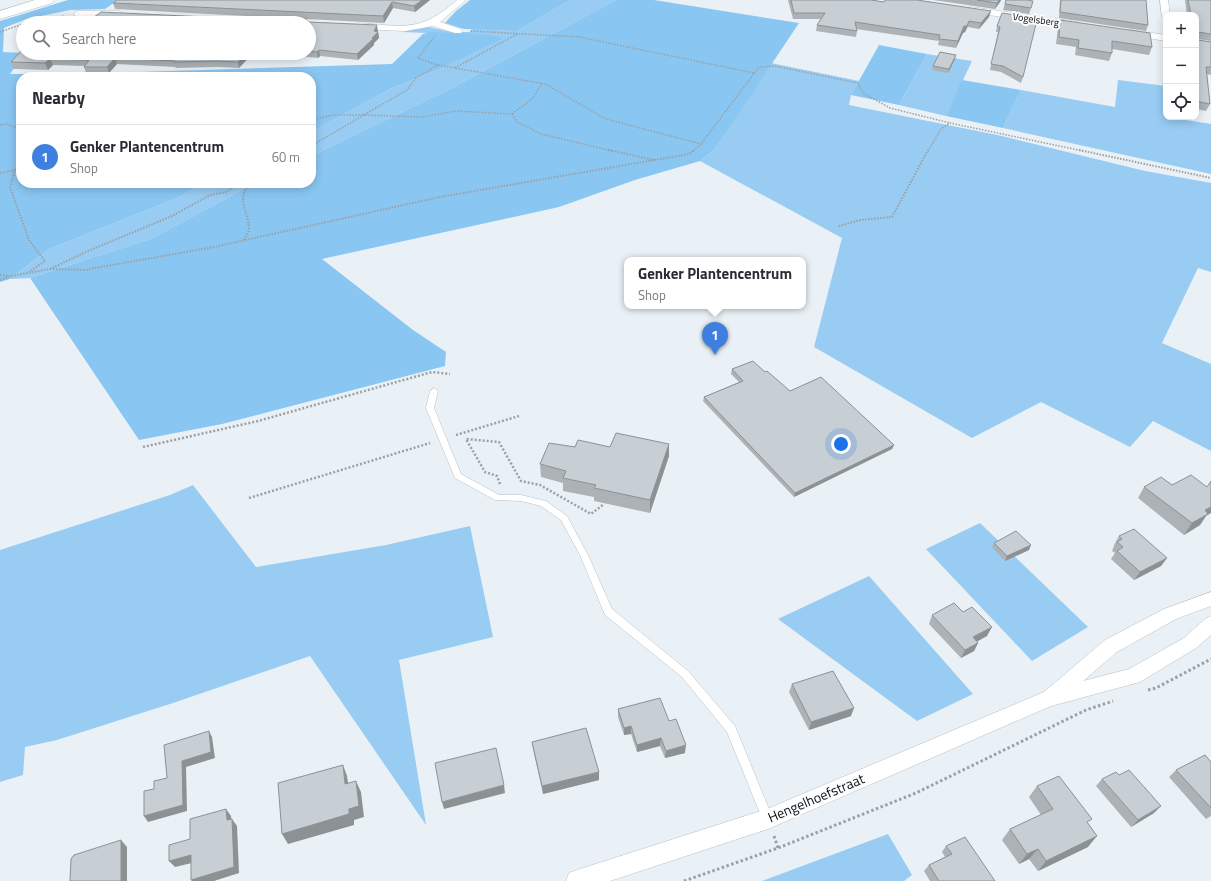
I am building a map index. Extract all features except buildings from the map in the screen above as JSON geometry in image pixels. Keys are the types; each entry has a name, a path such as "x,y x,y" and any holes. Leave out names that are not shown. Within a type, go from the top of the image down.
{"highway":[{"path":"0,15 48,0"}],"street":[{"path":"347,25 411,28 433,23 462,0"},
{"path":"1164,0 1165,12"},
{"name":"Vogelsberg","path":"960,8 1084,26"},
{"path":"78,14 129,15"},
{"path":"433,23 458,31"},
{"path":"1123,32 1163,38"},
{"name":"Hengelhoefstraat","path":"1049,698 1111,646 1170,614 1211,599"},
{"name":"Hengelhoefstraat","path":"577,881 768,819 1049,698 1133,676 1190,643 1211,624"}],"lane":[{"path":"434,391 430,408 458,476 498,498 521,498 543,503 564,518 584,555 608,612 685,674 731,729 768,819"}],"path":[{"path":"67,16 78,14"},
{"path":"0,32 16,26"},
{"path":"443,26 433,39 426,45 418,58 438,65 542,83 606,120 701,144"},
{"path":"458,31 579,37 754,73"},
{"path":"454,68 474,59 485,51 517,34"},
{"path":"316,143 407,90 416,78 438,65"},
{"path":"0,280 11,276 50,269 84,270 244,240 440,197 689,154 701,144 759,67 774,66 858,83 862,93 890,108 950,123 979,128 1148,167 1211,178"},
{"path":"316,119 333,115 422,117 456,111 512,114 533,98 542,83"},
{"path":"512,114 517,122 541,134 656,160"},
{"path":"839,226 860,220 892,217 927,151 941,129 950,123"},
{"path":"0,125 6,124 16,127"},
{"path":"0,174 15,170"},
{"path":"15,170 10,187 19,214 29,240 46,261 27,273"},
{"path":"50,269 88,251 172,216 210,195 226,192 233,188"},
{"path":"244,188 242,204 249,229 244,240"},
{"path":"0,275 11,276"},
{"path":"143,446 258,421 432,372 450,374"},
{"path":"249,498 518,416"},
{"path":"462,434 485,472 497,476 505,498"},
{"path":"466,439 499,442 521,481 540,486 591,514 604,504"},
{"path":"1142,692 1156,688 1211,659"},
{"path":"684,881 778,848 916,793 1086,710 1121,699"}],"shaded area":[{"path":"68,0 118,0 105,9 70,10 41,16 16,16"},
{"path":"470,0 570,0 517,31 464,29 445,23 456,11"},
{"path":"570,0 616,0 452,88 316,154 316,129 390,89 432,72 497,36 402,32 429,27 451,32 469,32 472,29 517,31"},
{"path":"616,0 654,0 799,23 715,149 700,161 635,180 559,207 322,259 413,330 446,352 445,366 222,424 139,440 30,278 153,238 246,188 316,188 316,154 452,88"},
{"path":"16,16 16,23 4,28 3,52 16,53 16,60 20,60 10,74 16,74 16,188 195,188 175,199 49,249 10,279 0,282 0,21"},
{"path":"431,32 490,35 497,36 502,39 432,72 390,89 316,129 316,72 139,72 392,64 423,34"},
{"path":"879,45 927,54 899,105 851,95"},
{"path":"927,54 972,61 946,116 899,105"},
{"path":"771,63 859,81 851,95 849,105 1002,136 1145,171 1211,183 1211,272 1198,268 1162,343 1211,364 1211,451 1153,421 1130,447 1041,402 972,438 814,347 842,238 700,161 715,149"},
{"path":"962,80 1021,90 1003,128 946,116"},
{"path":"1118,80 1163,86 1163,120 1185,120 1211,124 1211,174 1003,128 1021,90 1115,107"},
{"path":"195,188 246,188 153,238 30,278 10,279 49,249 175,199"},
{"path":"193,485 256,567 386,545 470,526 493,637 399,660 426,825 310,656 173,703 57,740 25,747 23,775 0,782 0,550 170,495"},
{"path":"980,523 1088,627 1032,661 926,549"},
{"path":"869,576 973,694 917,721 778,619"},
{"path":"888,834 912,875 904,881 762,881"}],"place":[{"name":"Genker Plantencentrum","path":"715,355"}]}
